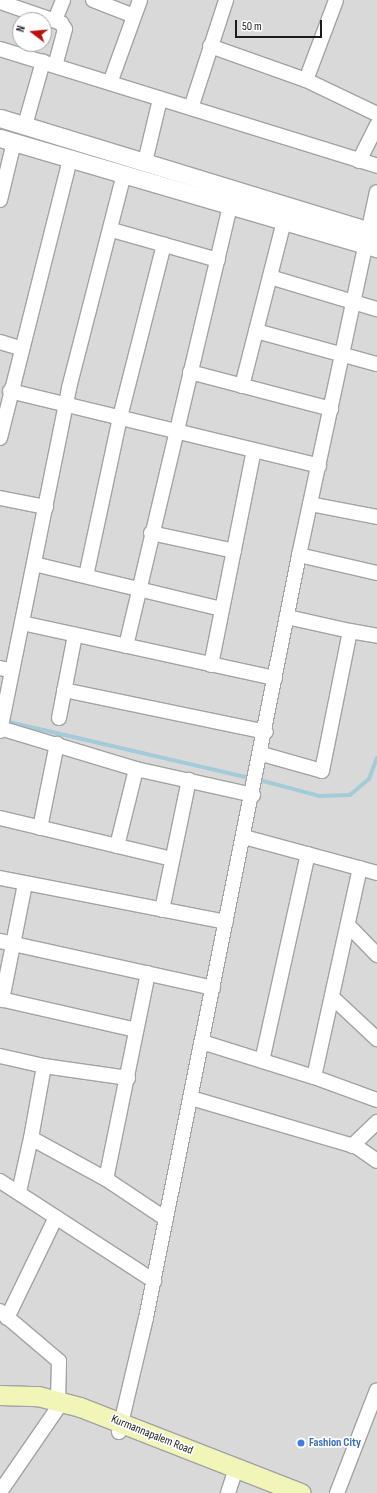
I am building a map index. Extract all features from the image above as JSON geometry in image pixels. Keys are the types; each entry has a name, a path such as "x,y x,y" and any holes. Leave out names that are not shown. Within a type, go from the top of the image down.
{"main road":[{"name":"Kurmannapalem Road","path":"0,1396 57,1405 301,1493"},
{"path":"0,1403 57,1405"},
{"path":"120,1428 230,1486 272,1493"}],"street":[{"path":"55,20 63,0"},
{"path":"93,0 134,16"},
{"path":"110,83 140,0"},
{"path":"190,108 226,0"},
{"path":"306,80 336,0"},
{"path":"0,2 55,20 65,29 49,64 25,125"},
{"path":"210,46 306,80 377,114"},
{"path":"0,49 377,166"},
{"path":"145,162 160,99"},
{"path":"0,118 145,162 371,239"},
{"path":"359,161 377,125"},
{"path":"0,200 7,140 284,221 371,239"},
{"path":"0,438 20,348 70,159"},
{"path":"124,174 112,230 69,388 68,405 22,623 6,670 1,726 136,769 189,780 255,785"},
{"path":"120,1428 154,1281 212,988 262,754 299,555 355,302 371,239 377,192"},
{"path":"126,646 151,533 230,206"},
{"path":"242,386 284,221"},
{"path":"112,230 218,260"},
{"path":"86,576 120,417 164,245"},
{"path":"270,277 377,309"},
{"path":"256,330 344,352 377,364"},
{"path":"0,342 20,348"},
{"path":"190,372 331,409"},
{"path":"10,391 176,430 318,466"},
{"path":"211,665 254,450"},
{"path":"0,498 46,507"},
{"path":"310,504 377,517"},
{"path":"151,533 234,551"},
{"path":"299,555 377,573"},
{"path":"34,564 222,609"},
{"path":"287,617 377,636"},
{"path":"22,623 275,678"},
{"path":"262,754 322,771 350,631"},
{"path":"58,718 75,635"},
{"path":"64,690 266,732"},
{"path":"40,828 57,744"},
{"path":"117,846 136,769"},
{"path":"162,910 189,780"},
{"path":"0,818 172,859"},
{"path":"244,837 308,854 371,868 348,925 314,1077"},
{"path":"262,1061 308,854"},
{"path":"0,878 226,922"},
{"path":"25,884 7,943 1,1000 136,1030"},
{"path":"348,925 377,955"},
{"path":"7,943 212,988"},
{"path":"106,1179 128,1078 148,973"},
{"path":"332,997 377,1039"},
{"path":"202,1042 314,1077 377,1100"},
{"path":"0,1056 44,1066 128,1078"},
{"path":"19,1192 31,1138 44,1066"},
{"path":"191,1098 352,1146 377,1161"},
{"path":"352,1146 377,1122"},
{"path":"31,1138 106,1179 166,1219"},
{"path":"0,1181 154,1281"},
{"path":"0,1492 57,1405 59,1361 4,1315 56,1216"},
{"path":"337,1493 377,1390"}],"shaded area":[{"path":"0,0 377,0 377,1493 0,1493"}],"waterway":[{"path":"5,721 250,778"},
{"path":"256,779 320,796 350,795 369,779 377,758"}],"place":[{"name":"Fashion City","path":"301,1443"}]}
